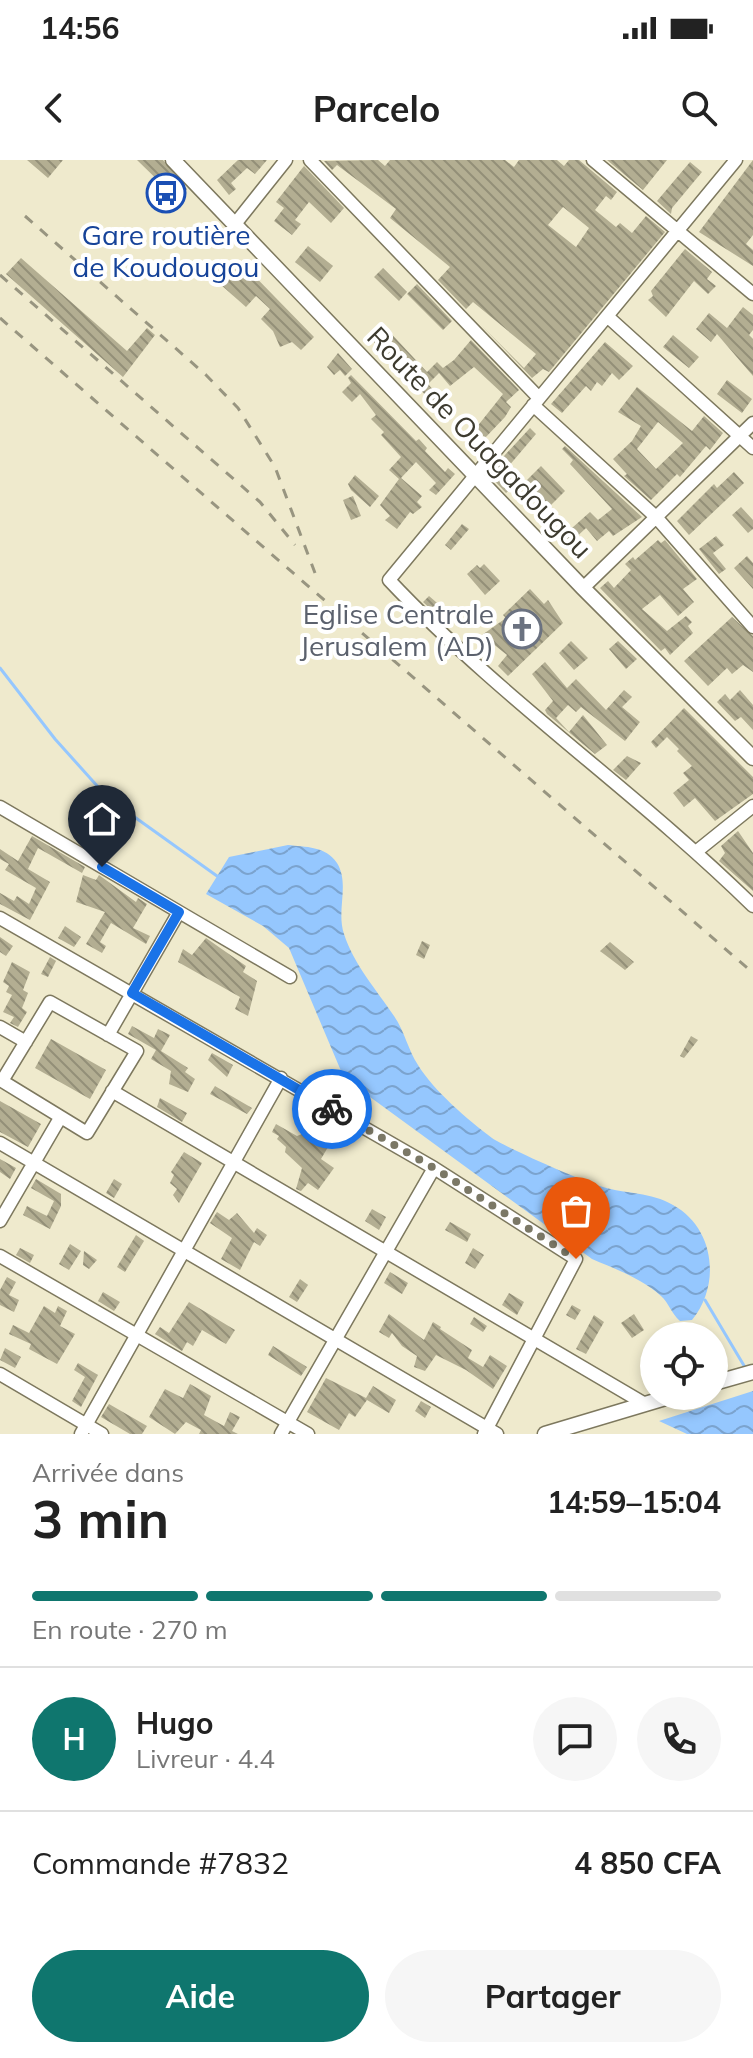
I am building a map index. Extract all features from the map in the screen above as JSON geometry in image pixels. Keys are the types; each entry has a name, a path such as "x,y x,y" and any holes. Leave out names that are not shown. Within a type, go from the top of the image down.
{"street":[{"name":"Route de Ouagadougou","path":"173,160 583,588 753,758"},
{"path":"235,224 286,160"},
{"path":"310,160 536,401 656,517 753,627"},
{"path":"593,160 753,294"},
{"path":"736,160 475,472 389,580 571,749 697,851 753,906"},
{"path":"607,316 753,448"},
{"path":"583,588 753,423"},
{"path":"697,851 753,806"},
{"path":"0,807 290,977"},
{"path":"108,1035 179,912"},
{"path":"0,918 434,1168 576,1259 489,1432 0,1143"},
{"path":"50,1002 137,1051 87,1133 2,1081 26,1042 50,1002"},
{"path":"0,1027 26,1042"},
{"path":"83,1429 281,1078"},
{"path":"112,1091 640,1401"},
{"path":"0,1221 60,1118"},
{"path":"284,1428 434,1168"},
{"path":"0,1256 136,1335 284,1428 308,1434"},
{"path":"728,1379 753,1372"},
{"path":"0,1374 83,1429 102,1434"},
{"path":"545,1434 640,1406"}],"water":[{"path":"288,845 321,850 337,863 343,888 342,925 348,945 398,1022 418,1065 452,1104 492,1138 529,1157 603,1187 665,1201 687,1215 705,1242 710,1274 701,1306 692,1320 680,1321 664,1299 645,1284 592,1259 344,1078 289,948 263,926 206,894 229,857"},
{"path":"753,1391 753,1434 687,1434 659,1421 693,1410 728,1410 728,1399"}],"building":[{"path":"27,160 63,160 48,178"},
{"path":"137,160 163,160 187,189 177,199"},
{"path":"238,160 267,160 255,174 247,168 231,183 236,189 229,195 217,180"},
{"path":"378,160 385,166 390,160 505,160 514,167 519,160 557,160 564,166 569,160 579,160 617,192 611,200 606,196 595,210 616,227 620,223 632,233 646,216 665,232 549,372 543,369 532,378 482,326 524,368 536,354 473,302 466,309 438,280 450,267 390,218 396,209 337,165 332,170 324,161","holes":["563,207 589,228 576,247 548,225"]},
{"path":"607,160 667,160 643,190"},
{"path":"753,160 753,235 746,244 753,250 753,266 699,232"},
{"path":"690,162 702,172 672,208 671,214 657,201"},
{"path":"304,166 344,208 331,223 309,202 295,220 301,224 292,235 274,221 284,208 276,202"},
{"path":"308,246 333,266 320,282 295,262"},
{"path":"685,249 712,272 707,279 716,286 708,294 694,281 666,317 648,300 653,296 651,291"},
{"path":"21,258 127,351 147,328 155,335 123,377 6,274"},
{"path":"240,261 314,337 301,350 292,342 280,347 273,331 261,319 270,309 256,296 246,307 220,284"},
{"path":"383,268 407,292 399,301 374,277"},
{"path":"417,284 452,321 443,330 407,294"},
{"path":"743,307 753,315 753,330 749,335 753,339 753,376 717,334 711,342 696,329 709,313 727,328"},
{"path":"383,325 427,372 437,362 443,368 454,360 471,340 519,390 506,402 511,407 505,417 485,438 476,428 503,394 474,367 450,386 439,373 428,384 443,401 437,407 370,338"},
{"path":"673,335 699,357 689,368 663,347"},
{"path":"605,342 633,366 619,380 612,373 602,386 597,382 591,391 586,386 562,413 551,404"},
{"path":"338,353 352,369 345,376 340,370 334,375 327,367"},
{"path":"351,375 416,441 419,439 427,448 425,451 445,472 448,468 455,474 436,495 429,490 436,483 416,462 401,478 422,496 417,502 422,507 413,514 410,512 397,529 385,520 390,516 380,505 399,479 389,470 401,457 381,435 384,432 371,419 376,415 360,394 352,402 342,392 351,383 348,378"},
{"path":"727,380 752,399 742,413 717,394"},
{"path":"637,387 692,431 704,416 723,433 710,450 706,446 680,477 677,474 651,500 624,476 627,474 613,459 632,441 641,426 618,412","holes":["658,422 683,443 656,469 637,449"]},
{"path":"530,428 536,434 502,474 513,487 506,493 490,476 494,472 492,469"},
{"path":"565,446 642,517 613,536 609,531 597,541 586,528 570,543 563,536 590,512 598,520 612,509 570,464 573,460 562,449"},
{"path":"541,466 565,491 547,509 523,484"},
{"path":"734,472 744,483 689,535 677,521 714,484 717,488"},
{"path":"355,475 379,496 370,507 348,484"},
{"path":"353,496 361,516 351,520 343,500"},
{"path":"741,507 753,520 753,529 748,533 732,515"},
{"path":"462,524 469,529 451,550 445,545"},
{"path":"716,536 724,545 713,553 726,569 719,574 699,549"},
{"path":"658,540 661,543 665,540 697,579 683,589 694,602 678,616 660,595 642,609 667,631 686,616 692,622 688,626 693,633 670,655 665,648 661,651 600,588 608,581 614,588 631,570 625,564 633,557 635,560"},
{"path":"747,556 753,563 753,589 734,568"},
{"path":"484,564 500,581 485,595 467,574 477,565 480,568"},
{"name":"Eglise Centrale Jerusalem (AD)","path":"530,589 544,604 548,600 563,623 508,676 498,666 507,655 482,635 506,618 503,615"},
{"path":"429,596 443,608 437,615 423,602"},
{"path":"732,617 753,636 753,672 743,665 732,674 727,668 708,686 684,661"},
{"path":"571,641 588,658 574,670 559,653"},
{"path":"618,641 637,659 626,669 609,649"},
{"path":"545,662 567,688 576,679 606,710 624,690 632,697 622,707 640,722 625,741 581,707 576,712 568,705 556,718 569,732 583,715 607,745 595,754 547,714 545,710 553,701 532,674"},
{"path":"740,690 753,705 753,730 741,717 735,721 717,702 725,694 730,700"},
{"path":"684,708 753,777 753,794 715,821 695,798 684,807 673,793 689,780 683,773 692,766 677,751 679,749 667,737 656,748 651,742"},
{"path":"627,756 641,763 626,780 613,770"},
{"path":"738,831 753,853 753,891 719,861 725,853 721,846"},
{"path":"32,836 85,867 82,873 38,848 28,869 50,882 30,920 0,904 0,893 14,901 17,896 29,904 36,888 5,870 9,864 0,859 0,849 18,861"},
{"path":"83,875 96,880 99,875 136,902 138,898 147,904 133,928 150,936 146,944 111,923 100,942 106,946 102,953 86,944 105,912 76,902"},
{"path":"65,926 81,937 74,947 58,938"},
{"path":"0,937 13,946 6,956 0,952"},
{"path":"206,938 246,966 243,972 257,981 248,1016 235,1009 240,997 178,962 183,949 192,955"},
{"path":"422,941 430,945 424,959 416,955"},
{"path":"610,942 634,962 625,970 600,951"},
{"path":"50,957 56,961 48,977 41,974"},
{"path":"12,962 30,972 23,990 28,993 22,1008 27,1012 18,1027 10,1023 14,1017 3,1012 12,995 6,992 9,986 3,982"},
{"path":"132,1026 154,1038 158,1029 170,1035 161,1051 188,1068 185,1072 195,1079 188,1092 169,1084 171,1071 151,1059 156,1050 128,1034"},
{"path":"691,1036 698,1040 684,1058 680,1056"},
{"path":"51,1039 106,1070 90,1099 35,1068"},
{"path":"212,1053 233,1065 227,1077 208,1060"},
{"path":"215,1086 252,1108 247,1114 210,1094"},
{"path":"160,1098 187,1113 182,1122 157,1107"},
{"path":"0,1101 41,1124 28,1147 0,1132"},
{"path":"316,1110 324,1118 316,1132 331,1142 321,1159 334,1168 318,1190 308,1183 301,1191 296,1189 302,1168 285,1152 286,1147 277,1139 279,1136 272,1132 276,1124 297,1136 302,1134"},
{"path":"184,1152 202,1163 179,1203 173,1195 177,1189 170,1183 174,1175 171,1172"},
{"path":"0,1159 16,1168 10,1179 0,1172"},
{"path":"36,1179 61,1194 61,1206 50,1229 23,1215 27,1206 47,1216 54,1201 31,1188"},
{"path":"114,1179 122,1184 114,1198 106,1193"},
{"path":"372,1209 386,1217 379,1230 365,1221"},
{"path":"217,1212 229,1220 237,1213 254,1233 257,1228 267,1235 260,1246 254,1242 240,1270 221,1259 232,1238 210,1223"},
{"path":"450,1222 471,1234 467,1242 445,1230"},
{"path":"136,1235 144,1241 125,1272 117,1267"},
{"path":"70,1244 81,1251 69,1270 59,1264"},
{"path":"20,1248 34,1255 30,1263 16,1255"},
{"path":"473,1248 484,1255 475,1269 465,1263"},
{"path":"84,1251 97,1260 89,1269 83,1265"},
{"path":"390,1272 408,1283 402,1294 384,1283"},
{"path":"7,1277 16,1282 9,1295 19,1300 14,1312 0,1305 0,1290"},
{"path":"300,1279 308,1285 297,1302 289,1297"},
{"path":"103,1292 120,1302 114,1311 98,1301"},
{"path":"509,1293 524,1302 517,1315 502,1305"},
{"path":"189,1302 235,1330 226,1344 202,1330 193,1346 187,1342 182,1351 155,1334 160,1327 169,1333"},
{"path":"572,1305 581,1310 575,1320 566,1315"},
{"path":"44,1306 55,1313 58,1306 67,1311 60,1326 75,1334 57,1364 29,1349 31,1344 9,1334 13,1325 29,1333"},
{"path":"389,1314 424,1340 433,1322 472,1350 468,1358 483,1367 490,1355 507,1366 493,1389 466,1370 436,1355 425,1371 414,1367 417,1356 402,1346 392,1333 389,1338 379,1332"},
{"path":"634,1314 640,1324 640,1333 632,1338 621,1323"},
{"path":"594,1315 604,1322 586,1354 576,1349"},
{"path":"474,1317 487,1326 483,1332 470,1324"},
{"path":"273,1346 307,1367 301,1376 268,1355"},
{"path":"5,1348 21,1357 15,1368 0,1360"},
{"path":"78,1363 98,1375 81,1407 72,1401 85,1377 74,1370"},
{"path":"326,1378 366,1398 373,1386 396,1400 389,1413 367,1400 355,1417 349,1413 339,1430 307,1412"},
{"path":"190,1384 211,1396 204,1415 224,1426 230,1412 240,1417 232,1431 238,1434 199,1434 201,1430 186,1422 175,1434 149,1417 165,1389 183,1398"},
{"path":"421,1401 431,1407 425,1418 415,1411"},
{"path":"109,1404 147,1426 142,1434 130,1434 101,1417"}],"waterway":[{"path":"0,668 55,739 108,798 217,876"},
{"path":"705,1300 746,1369"}],"railway":[{"path":"25,216 206,375 238,408 275,467 315,573"},
{"path":"0,275 260,502 295,545"},
{"path":"0,318 753,973"}],"way so far":[{"path":"332,1109 434,1168 576,1259"}],"place":[{"name":"Gare routière de Koudougou","path":"166,193"},
{"name":"Eglise Centrale Jerusalem (AD)","path":"522,629"}],"route":[{"path":"102,867 179,912 132,993 332,1109"}]}
